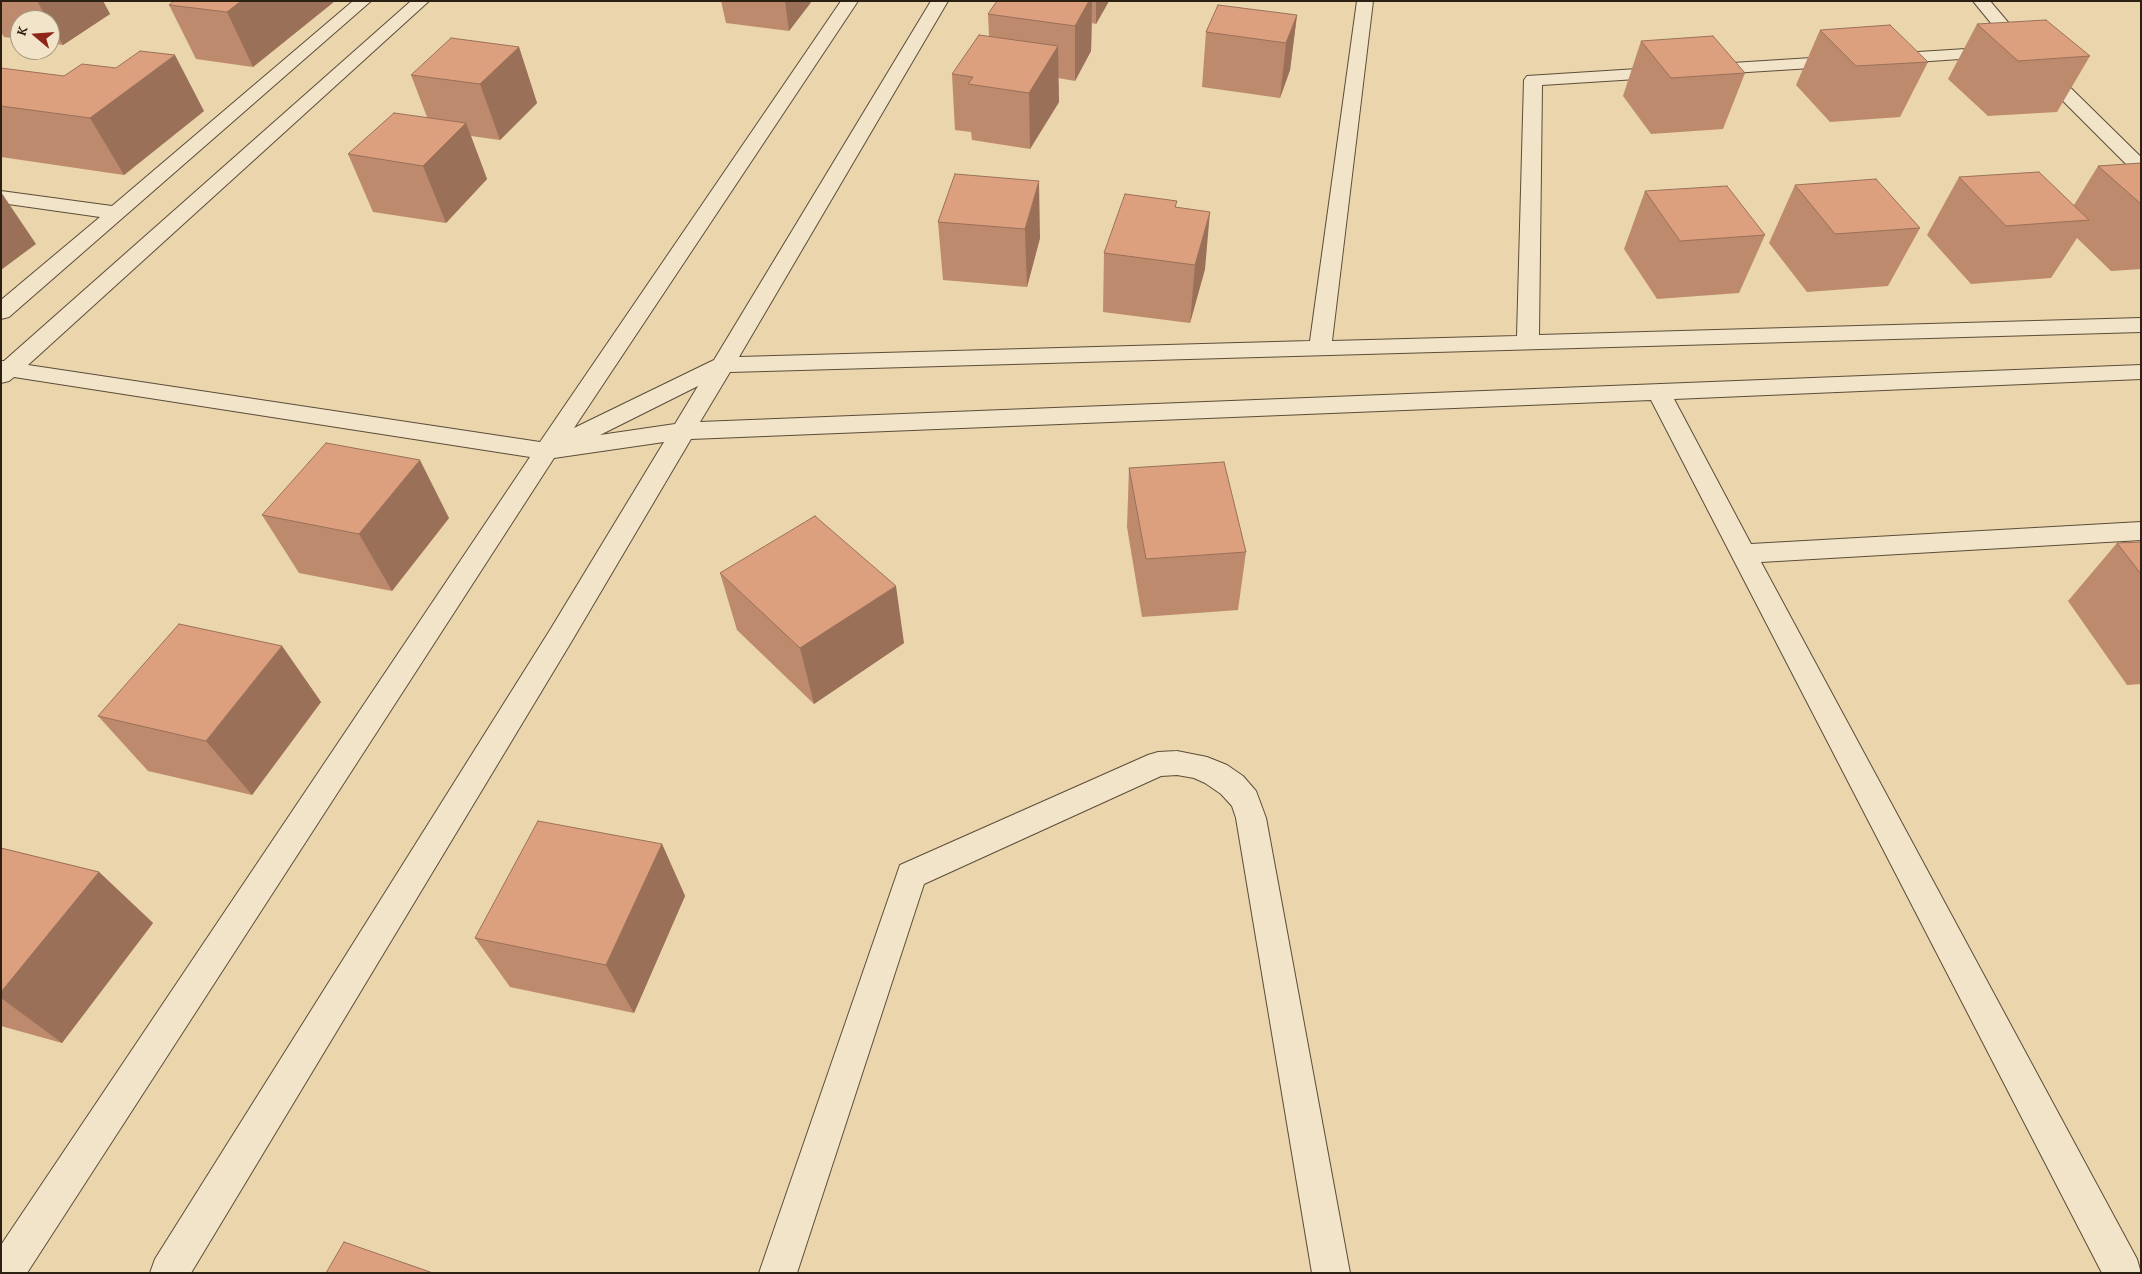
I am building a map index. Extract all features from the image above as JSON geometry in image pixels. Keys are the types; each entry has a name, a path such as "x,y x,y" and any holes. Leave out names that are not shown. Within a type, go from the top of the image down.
{"street":[{"path":"1,312 363,1"},
{"path":"4,371 421,1"},
{"path":"4,1273 546,451 850,1"},
{"path":"169,1273 550,654 940,1"},
{"path":"1320,349 1366,1"},
{"path":"1980,1 2023,50 2141,168"},
{"path":"1528,343 1533,80 2023,50"},
{"path":"1,197 116,213"},
{"path":"546,451 722,365 2141,326"},
{"path":"4,371 546,451 683,431 2141,372"},
{"path":"1658,392 2123,1273"},
{"path":"1744,554 2141,531"},
{"path":"778,1273 911,875 1158,764 1177,763 1197,766 1216,774 1232,785 1244,800 1251,818 1332,1273"}],"building":[{"path":"174,1 241,1 227,12 169,5"},
{"path":"997,1 1089,1 1075,26 988,14"},
{"path":"1218,5 1297,15 1286,43 1206,32"},
{"path":"2046,20 2090,56 2018,61 1977,24"},
{"path":"1890,25 1928,62 1856,66 1820,30"},
{"path":"979,35 1058,46 1029,93 968,84 973,77 952,74"},
{"path":"1713,36 1745,73 1671,78 1641,41"},
{"path":"451,38 519,47 480,84 411,75"},
{"path":"140,51 175,55 90,118 1,106 1,68 64,76 82,64 116,68"},
{"path":"394,113 466,123 423,166 348,154"},
{"path":"2141,163 2141,204 2098,166"},
{"path":"2039,172 2089,220 2006,226 1959,177"},
{"path":"955,174 1039,181 1025,229 938,222"},
{"path":"1876,179 1920,228 1835,234 1795,185"},
{"path":"1727,186 1765,235 1680,241 1645,191"},
{"path":"1125,194 1177,201 1175,207 1210,212 1195,265 1104,253"},
{"path":"326,443 420,460 359,534 262,515"},
{"path":"1224,462 1246,552 1146,559 1129,468"},
{"path":"815,516 896,586 800,648 720,573"},
{"path":"2141,542 2141,574 2117,543"},
{"path":"179,624 282,646 206,741 98,716"},
{"path":"538,821 662,844 606,965 475,938"},
{"path":"1,848 99,872 1,992"},
{"path":"344,1242 433,1273 326,1273"}]}
